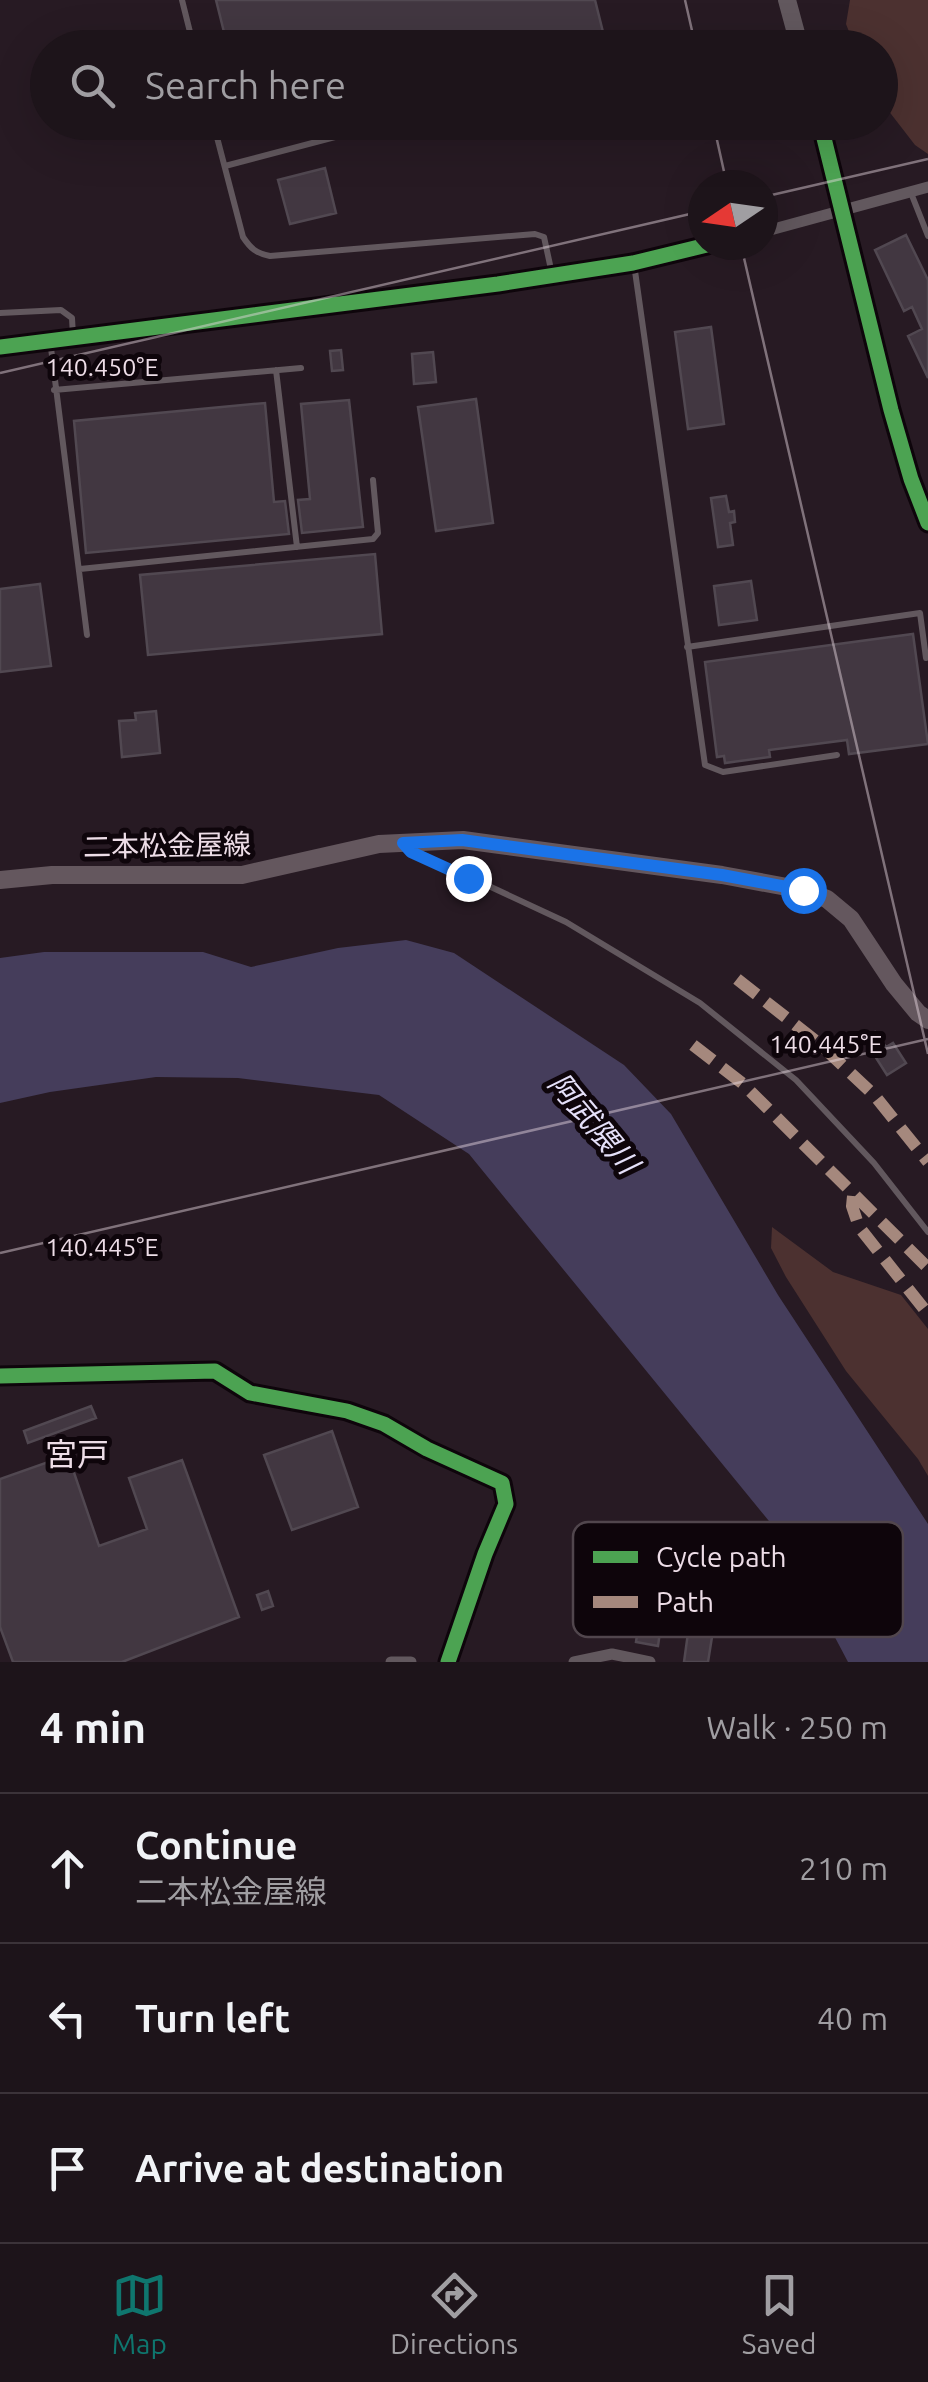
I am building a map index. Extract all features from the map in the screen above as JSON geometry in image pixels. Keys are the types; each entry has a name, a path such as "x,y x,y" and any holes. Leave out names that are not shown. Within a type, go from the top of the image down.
{"main road":[{"name":"二本松金屋線","path":"0,880 52,875 242,875 379,844 462,840 722,875 803,890 826,899 850,918 894,984 928,1020"}],"street":[{"path":"788,0 796,30"},
{"path":"824,140 891,410 928,524"},
{"path":"778,228 928,187"},
{"path":"0,347 553,275 634,263 688,250"},
{"path":"0,1376 215,1371 250,1393 347,1412 384,1424 502,1483 506,1504 448,1662"},
{"path":"574,1662 612,1654 650,1662"},
{"path":"391,1662 411,1662"}],"lane":[{"path":"182,0 190,30"},
{"path":"218,140 243,238 260,254 535,234 544,238 553,275"},
{"path":"225,166 324,140"},
{"path":"910,192 928,236"},
{"path":"634,263 706,766 723,772 837,755"},
{"path":"0,313 61,310 72,318 73,338"},
{"path":"50,340 87,635"},
{"path":"54,390 301,368"},
{"path":"276,370 297,546"},
{"path":"80,569 373,539 378,532 372,480"},
{"path":"687,647 920,613 926,658"},
{"path":"403,843 411,852 566,922 713,1013 796,1080 838,1123 928,1232"}],"shaded area":[{"path":"850,0 928,0 928,154 915,145 898,123 898,30 848,30"},
{"path":"772,1227 833,1272 901,1295 928,1329 928,1476 846,1371 786,1277 771,1248"}],"water":[{"name":"阿武隈川","path":"406,940 454,953 624,1065 671,1114 778,1295 928,1524 928,1662 848,1662 835,1637 903,1637 903,1522 770,1522 469,1154 379,1095 238,1078 156,1077 0,1103 0,958 44,952 203,952 251,967 338,948"}],"building":[{"path":"216,0 595,0 602,30 224,30"},
{"path":"325,168 336,213 290,224 278,180"},
{"path":"906,235 928,280 928,378 908,336 922,329 912,307 904,311 875,250"},
{"path":"711,327 724,424 688,429 675,332"},
{"path":"341,350 343,370 332,371 330,351"},
{"path":"433,352 436,382 414,384 412,354"},
{"path":"476,399 493,523 436,531 418,407"},
{"path":"349,400 363,527 302,533 298,500 310,499 301,404"},
{"path":"265,403 274,502 285,501 289,534 86,553 74,421"},
{"path":"726,496 729,512 734,511 735,522 730,523 733,545 718,547 711,498"},
{"path":"375,554 382,634 148,655 140,575"},
{"path":"751,581 757,620 719,625 714,586"},
{"path":"40,584 51,666 0,672 0,589"},
{"path":"913,634 928,744 849,754 847,740 769,750 770,757 725,763 724,756 717,757 705,662"},
{"path":"156,711 160,753 122,757 119,721 136,720 135,713"},
{"path":"875,1032 886,1047 893,1043 906,1063 887,1075 864,1039"},
{"path":"91,1406 96,1418 28,1443 24,1431"},
{"path":"332,1431 358,1507 292,1530 264,1455"},
{"path":"68,1455 99,1546 147,1529 129,1478 182,1460 239,1617 122,1662 13,1662 0,1627 0,1479"},
{"path":"268,1591 273,1606 262,1610 257,1595"},
{"path":"637,1637 659,1637 658,1646 636,1642"},
{"path":"687,1637 712,1637 708,1662 684,1662"}],"marked path":[{"path":"737,979 821,1045 875,1096 928,1162"},
{"path":"693,1045 742,1083 928,1268"},
{"path":"853,1196 859,1227 928,1314"}],"cycle path":[{"path":"824,140 891,410 928,523"},
{"path":"0,347 498,284 633,263 688,250"},
{"path":"0,1376 215,1371 250,1393 347,1411 384,1424 427,1449 502,1483 506,1504 448,1662"}],"district":[{"name":"宮戸","path":"77,1454"}],"route":[{"path":"468,878 411,852 403,843 462,840 722,875 803,890"}]}
